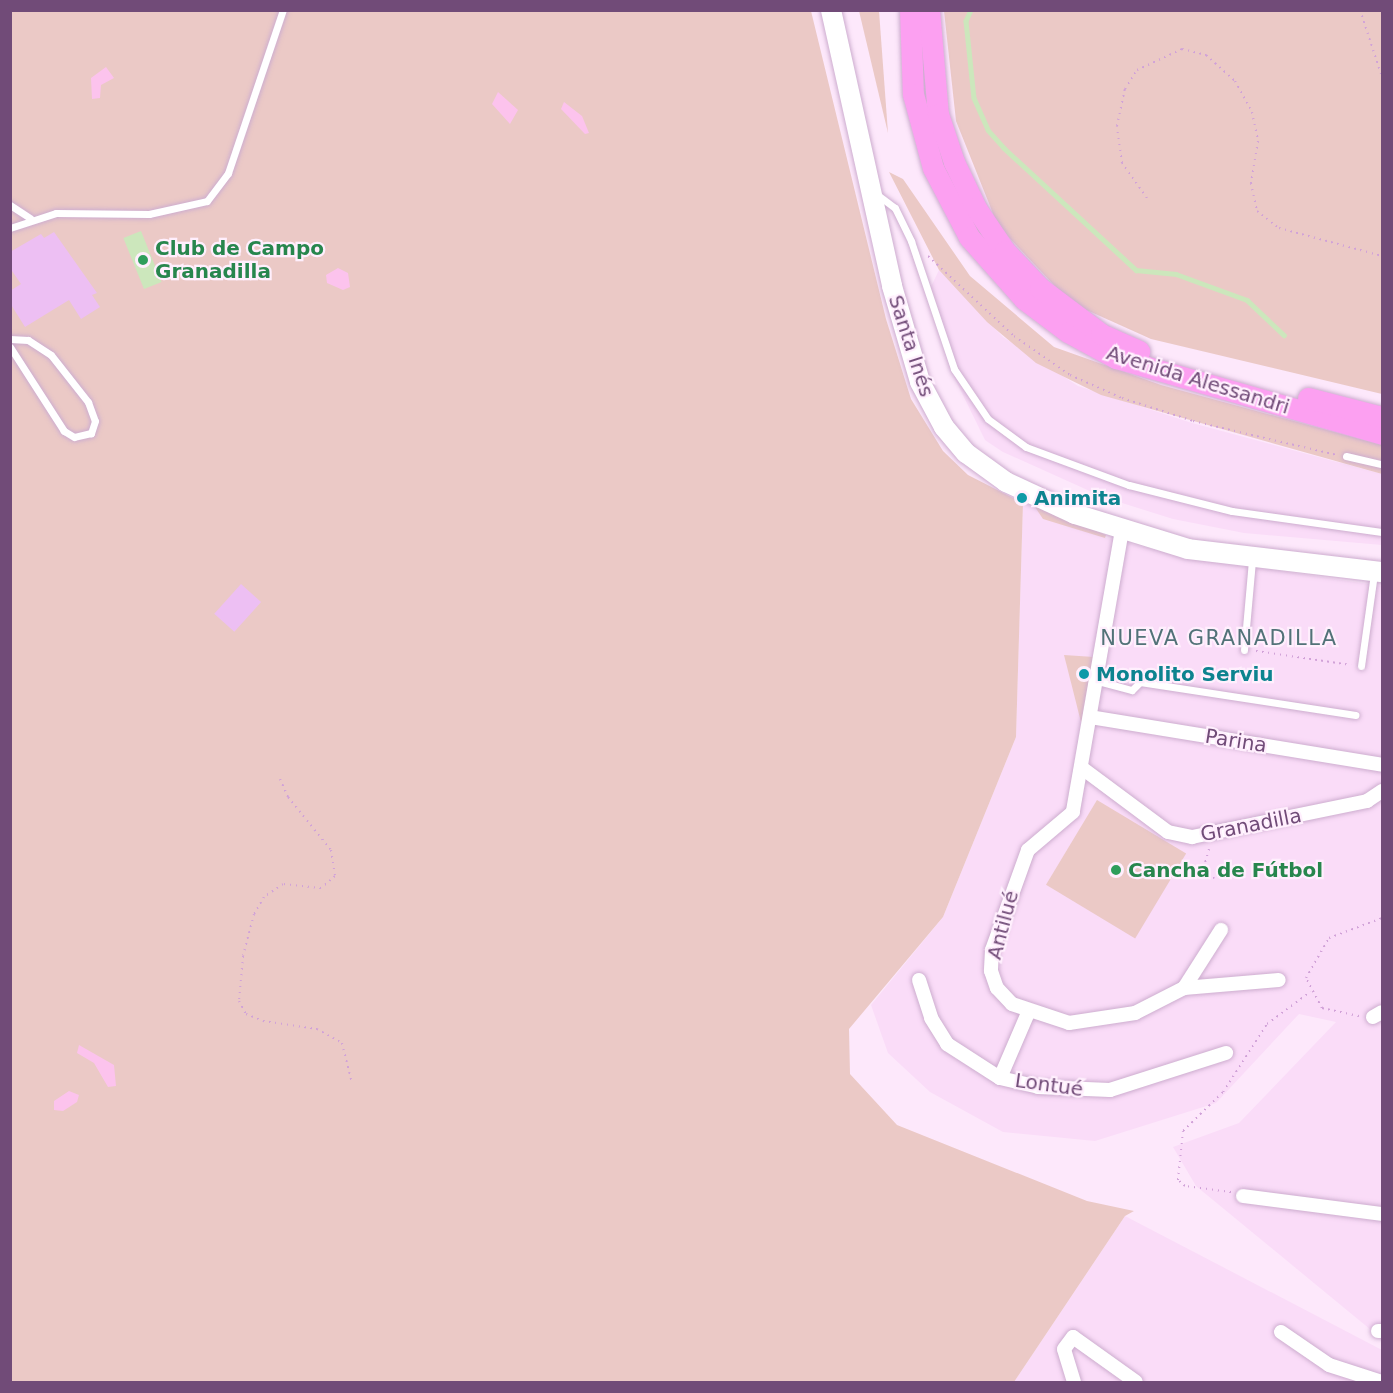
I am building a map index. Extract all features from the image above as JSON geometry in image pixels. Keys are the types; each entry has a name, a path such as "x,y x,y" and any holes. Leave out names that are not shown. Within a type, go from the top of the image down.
{"main road":[{"name":"Santa Inés","path":"831,10 871,191 920,382 944,427 979,464 1006,482 1122,530 1188,549 1252,559 1378,571"},
{"name":"Avenida Alessandri","path":"910,10 913,94 933,168 969,237 1024,299 1068,332 1116,358 1383,434"},
{"name":"Avenida Alessandri","path":"929,10 933,89 954,162 989,230 1040,288 1080,320 1124,346 1383,417"}],"street":[{"name":"Antilué","path":"1122,530 1074,812 1028,850 992,950 991,971 997,988 1028,1013 1070,1023 1105,1021 1135,1013 1184,988 1278,980"},
{"name":"Parina","path":"1090,717 1383,765"},
{"name":"Granadilla","path":"1083,768 1168,832 1192,837 1367,801 1383,791"},
{"path":"1184,988 1221,930"},
{"name":"Lontué","path":"919,980 931,1018 947,1044 1000,1077 1079,1092 1110,1090 1226,1053"},
{"path":"1000,1077 1028,1013"},
{"path":"1243,1196 1383,1214"},
{"path":"1281,1332 1329,1365 1383,1382"},
{"path":"1074,1383 1064,1350 1073,1337 1136,1383"}],"lane":[{"path":"10,228 30,218 94,211 149,214 207,201 228,173 283,10"},
{"path":"871,191 896,208 907,233 954,369 988,419 1026,447 1129,485 1232,511 1383,532"},
{"path":"10,205 30,218"},
{"path":"10,339 28,340 51,355 87,402 94,422 90,433 80,438 64,431 10,347"},
{"path":"1346,456 1383,464"},
{"path":"1244,650 1252,559"},
{"path":"1361,666 1378,571"},
{"path":"1098,681 1132,690 1140,682 1355,715"}],"path":[{"path":"1360,10 1383,77"},
{"path":"1147,198 1122,163 1117,126 1125,89 1137,70 1182,49 1198,53 1235,81 1252,112 1258,141 1251,183 1257,211 1279,228 1383,256"},
{"path":"1244,650 1361,666"},
{"path":"280,779 288,797 330,850 335,876 321,888 283,884 264,897 254,914 243,956 237,986 239,1001 246,1014 263,1021 317,1029 342,1043 352,1083"},
{"path":"1214,878 1202,874 1216,833"},
{"path":"1378,1014 1322,1008 1310,992 1306,978 1310,964 1329,938 1383,918"},
{"path":"1243,1196 1181,1184 1176,1172 1183,1131 1223,1092 1267,1024 1310,992"}],"shaded area":[{"name":"Club de Campo Granadilla","path":"10,11 811,11 886,319 911,399 943,451 968,475 1023,503 1016,737 943,917 849,1029 850,1074 897,1125 1087,1201 1134,1211 1125,1216 1014,1382 11,1382"},
{"path":"859,11 879,11 888,133"},
{"path":"944,11 1382,11 1382,394 1151,339 1071,303 998,226 956,121"},
{"path":"889,172 903,179 970,276 1054,347 1161,385 1382,445 1382,474 1101,395 1036,363 987,322 939,270"},
{"name":"Club de Campo Granadilla","path":"141,231 162,282 144,289 123,238"},
{"path":"939,270 1003,337 1078,386 1192,423 1382,474 1382,545 1244,533 1173,519 1103,497 1003,452 985,440 955,379 928,293"},
{"path":"1023,503 1106,538 1185,557 1382,586 1382,1339 1196,1186 1173,1147 1239,1123 1336,1022 1299,1014 1216,1103 1095,1141 1003,1132 930,1092 888,1053 871,1005 943,917 1016,737"},
{"path":"1033,504 1106,535 1105,538 1043,519"},
{"path":"1064,655 1094,657 1082,726"},
{"name":"Cancha de Fútbol","path":"1097,800 1186,854 1135,938 1046,885"},
{"path":"1125,1216 1382,1350 1382,1382 1014,1382"}],"sand":[{"path":"106,67 114,78 101,85 100,98 92,99 91,78"},
{"path":"498,92 518,110 510,124 492,104"},
{"path":"564,102 582,116 589,133 585,134 561,109"},
{"path":"338,268 348,273 350,287 343,290 327,283 326,275"},
{"path":"79,1045 114,1065 116,1086 108,1087 94,1063 77,1053"},
{"path":"69,1091 79,1095 77,1102 63,1111 54,1110 54,1101"}],"building":[{"path":"54,232 97,293 92,295 100,307 81,319 69,300 25,327 10,303 10,291 21,284 10,268 10,252 41,234 44,238"},
{"path":"241,584 261,602 234,632 214,614"}],"waterway":[{"path":"971,10 966,21 974,98 988,130 1004,148 1136,270 1176,274 1247,300 1284,335"}],"place":[{"name":"Club de Campo Granadilla","path":"143,260"},
{"name":"Animita","path":"1022,498"},
{"name":"Monolito Serviu","path":"1084,674"},
{"name":"Cancha de Fútbol","path":"1116,870"}],"district":[{"name":"NUEVA GRANADILLA","path":"1219,638"}]}
